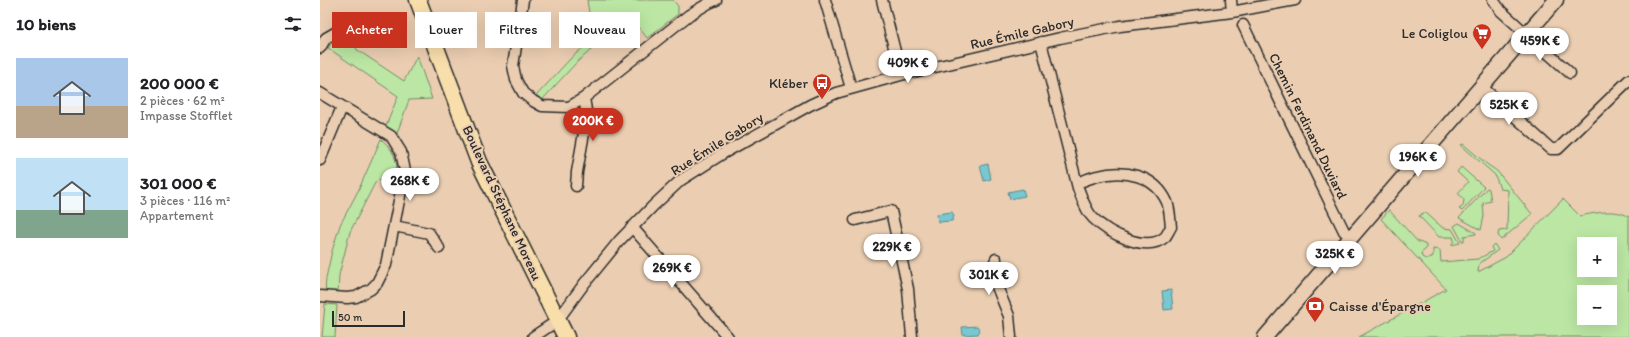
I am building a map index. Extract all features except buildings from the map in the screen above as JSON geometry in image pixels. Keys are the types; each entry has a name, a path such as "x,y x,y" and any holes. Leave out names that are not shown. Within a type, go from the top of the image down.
{"main road":[{"name":"Boulevard Stéphane Moreau","path":"418,0 479,162 557,322 566,337"},
{"path":"1265,337 1556,0"}],"street":[{"path":"523,0 513,66 516,80 523,93 542,106 569,107 584,98 689,15 716,0"},
{"path":"825,0 851,88"},
{"path":"882,0 901,75"},
{"path":"1231,0 1232,12"},
{"name":"Rue Émile Gabory","path":"557,322 584,284 619,241 672,188 722,154 810,105 851,88 1041,42 1120,26 1232,12 1295,0"},
{"path":"1493,0 1501,11 1570,73"},
{"name":"Chemin Ferdinand Duviard","path":"1243,25 1344,231 1350,237"},
{"path":"320,48 326,38 332,35"},
{"path":"1041,42 1077,183 1083,202 1092,217 1104,228 1132,242 1156,242 1165,237 1171,227 1166,202 1156,186 1142,177 1127,173 1111,174 1097,176 1077,183"},
{"path":"1481,86 1551,149 1558,149 1629,80"},
{"path":"320,93 391,136 401,152 406,171 386,265 377,283 371,289 356,297 347,298 320,296"},
{"path":"576,186 576,172 587,116 584,98"},
{"path":"320,160 342,107"},
{"path":"854,220 890,211 908,289 912,337"},
{"path":"394,226 429,233 439,248"},
{"path":"632,227 728,337"},
{"path":"996,258 991,272 1009,316 1011,337"},
{"path":"533,337 557,322"}],"green space":[{"path":"587,0 673,0 678,6 678,14 647,38 640,29 640,12 589,12"},
{"path":"332,43 332,48 356,48 404,81 417,56 432,99 409,100 396,136 386,126 398,96 328,48"},
{"path":"583,48 593,48 576,63 542,100 535,97 571,58"},
{"path":"381,139 394,154 396,160 397,171 395,185 378,180 375,183 350,232 339,275 338,294 325,293 326,278 340,225 359,189"},
{"path":"1463,144 1497,171 1532,214 1501,240 1498,235 1499,231 1507,230 1508,190 1500,189 1495,175 1461,145"},
{"path":"1461,167 1484,187 1462,211 1459,209 1463,206 1464,200 1458,193 1468,182 1457,172"},
{"path":"1487,188 1489,189 1491,201 1483,203 1484,216 1481,230 1459,218"},
{"path":"1563,199 1580,216 1612,212 1624,214 1629,217 1629,337 1359,337 1446,289 1381,219 1389,210 1417,241 1426,245 1426,249 1421,253 1422,257 1425,259 1429,259 1433,256 1433,249 1440,250 1441,262 1478,259 1493,251 1491,247 1494,244 1498,250 1479,264 1478,272 1506,257"},
{"path":"1426,213 1443,228 1452,229 1460,243 1451,245 1454,241 1453,237 1439,237 1419,216"},
{"path":"1459,223 1476,234 1464,236 1464,241 1462,241 1454,226"},
{"path":"325,304 337,305 335,337 322,337"}],"water":[{"path":"988,164 991,179 984,181 980,166"},
{"path":"1023,189 1025,196 1010,199 1008,192"},
{"path":"952,212 954,216 952,221 938,222 937,214"},
{"path":"1171,290 1173,309 1164,310 1162,291"},
{"path":"977,326 980,330 978,334 963,335 962,327"}],"place":[{"name":"Le Coliglou","path":"1482,50"},
{"name":"Kléber","path":"822,100"},
{"name":"Caisse d'Épargne","path":"1315,323"}]}
